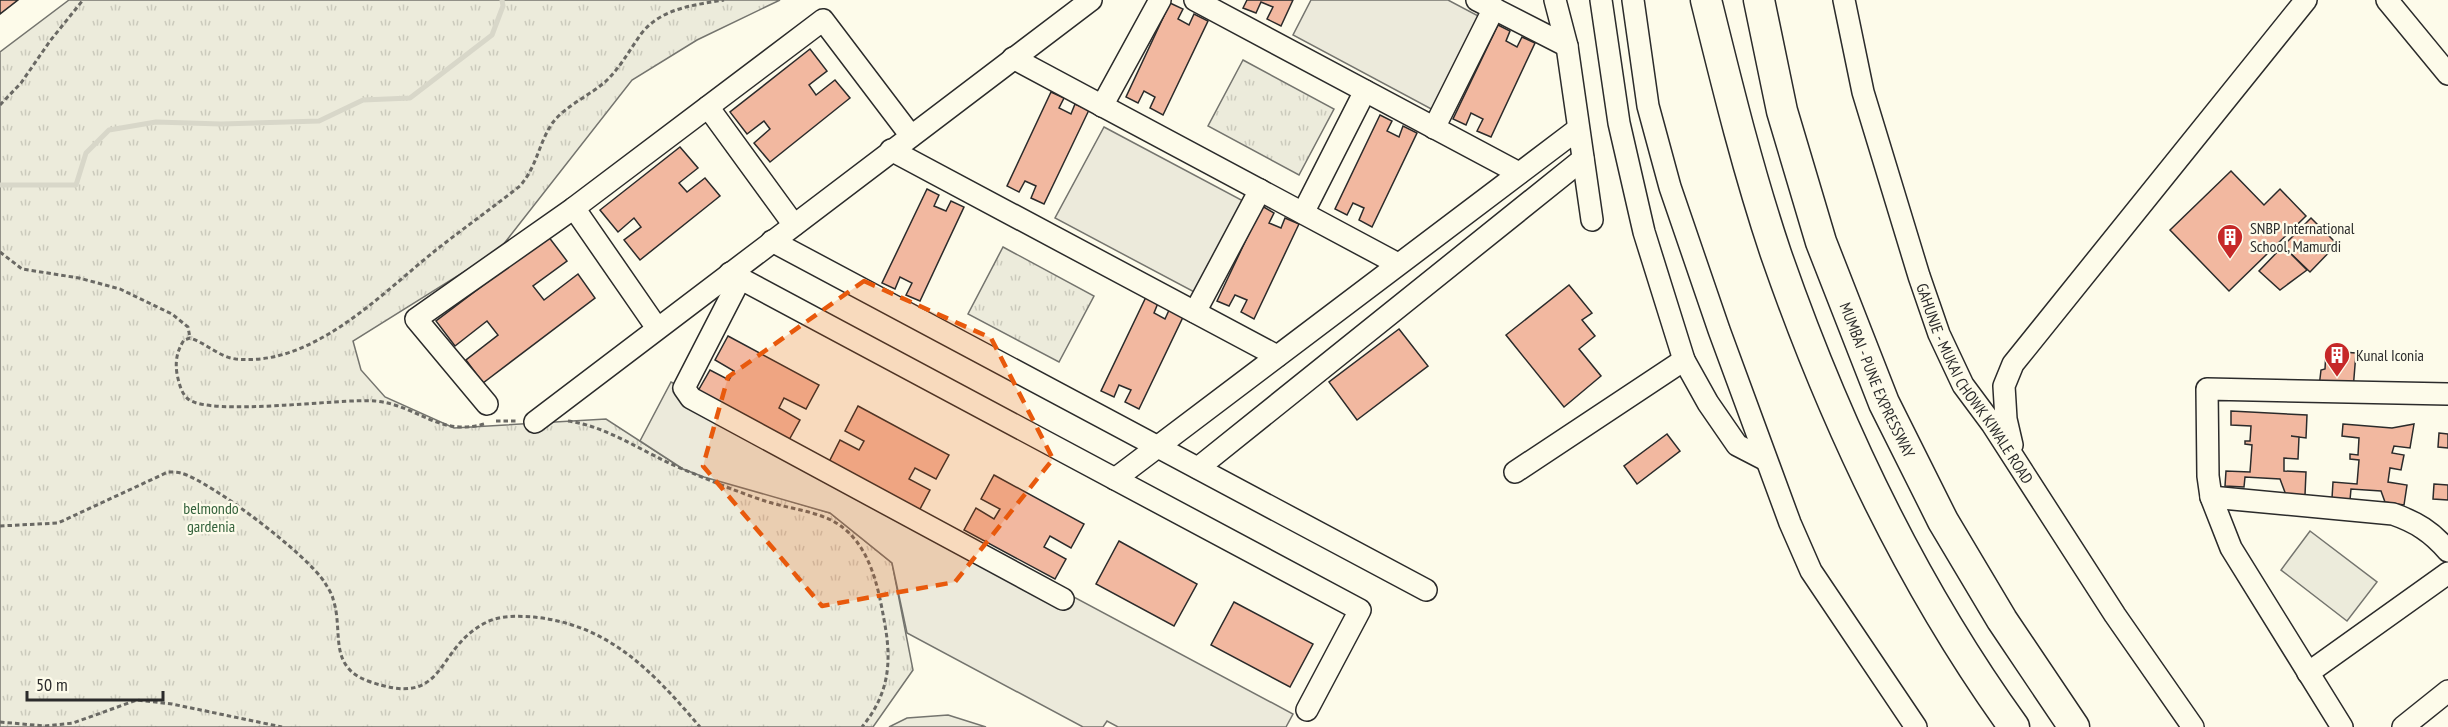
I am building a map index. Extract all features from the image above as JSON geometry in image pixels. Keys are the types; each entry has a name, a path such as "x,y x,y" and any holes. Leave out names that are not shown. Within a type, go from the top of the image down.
{"highway":[{"path":"1706,0 1736,121 1776,254 1840,420 1899,544 1957,640 2014,727"},
{"name":"MUMBAI - PUNE EXPRESSWAY","path":"1760,0 1782,111 1821,242 1884,403 1943,521 2002,620 2074,727"}],"street":[{"path":"535,422 657,328 735,276 772,241 1090,0"},
{"path":"1102,106 1160,0"},
{"path":"1195,0 1229,8 1365,91 1519,173"},
{"path":"1555,0 1566,46 1592,220"},
{"path":"1600,0 1619,123 1644,232 1684,360 1708,403 1737,445 1766,460"},
{"path":"1633,0 1648,106 1670,187 1790,523 1811,571 1916,727"},
{"name":"GAHUNJE - MUKAI CHOWK KIWALE ROAD","path":"1844,0 1863,92 1918,276 1939,334 1963,385 1992,424 2115,615 2193,727"},
{"path":"2015,462 2006,419 2004,386 2013,364 2306,0"},
{"path":"2387,0 2448,74"},
{"path":"1434,128 1485,4 1566,46"},
{"path":"487,404 416,319 574,208 823,20 911,135"},
{"path":"1013,58 1398,264"},
{"path":"1303,213 1365,91"},
{"path":"708,107 794,225"},
{"path":"1115,479 1578,129"},
{"path":"891,150 1277,356"},
{"path":"1198,468 1583,159"},
{"path":"1195,312 1260,190"},
{"path":"574,208 657,328"},
{"path":"772,241 1426,590"},
{"path":"735,276 1360,610 1306,710"},
{"path":"735,276 684,388 692,398 1063,599"},
{"path":"1515,472 1684,360"},
{"path":"2342,727 2232,548 2211,497 2208,476 2207,389 2448,394"},
{"path":"2211,497 2393,514 2414,521 2429,531 2448,551"},
{"path":"2308,673 2448,573"},
{"path":"2403,727 2448,691"}],"path":[{"path":"0,105 27,76 50,41 83,0"},
{"path":"724,0 690,5 667,13 651,23 622,65 556,118 550,127 531,174 520,186 436,250 372,303 332,331 300,349 252,360 233,359 190,338 184,340 180,346 176,369 180,387 188,399 200,404 290,405 373,401 406,408 454,428 471,428 497,421 559,420 595,427 683,469 766,501 818,515 842,527 866,556 876,580 886,632 888,657 883,696 862,727"},
{"path":"0,252 22,269 79,278 120,289 172,314 188,327 190,338"},
{"path":"0,526 58,523 168,472 181,473 205,484 248,513 289,546 323,580 333,599 340,654 346,666 356,675 387,686 404,689 416,688 427,683 439,672 459,645 486,622 523,616 549,619 590,633 629,653 648,670 699,727"},
{"path":"0,722 45,726 73,723 137,700 172,704 282,727"}],"highlighted area":[{"path":"864,281 991,338 1053,459 955,582 822,606 703,466 728,377"}],"green space":[{"name":"belmondo gardenia","path":"69,0 780,0 697,40 632,80 499,250 353,341 361,370 385,397 454,428 606,419 683,469 830,513 892,563 913,670 873,727 0,727 0,52"},
{"path":"1243,60 1334,109 1299,175 1208,126"},
{"path":"1003,247 1094,296 1059,362 968,314"},
{"path":"2310,531 2377,582 2347,621 2281,570"},
{"path":"948,715 986,727 889,727 907,718"}],"shaded area":[{"path":"1311,0 1448,0 1484,19 1435,111 1293,35"},
{"path":"1104,127 1247,203 1198,294 1055,218"},
{"path":"671,382 1293,714 1286,727 1118,727 1107,721 1103,727 1083,727 907,633 892,563 830,513 704,477 683,469 640,441"}],"building":[{"path":"0,0 18,0 0,14"},
{"path":"1247,0 1293,0 1281,26 1267,19 1273,7 1261,2 1256,13 1243,8"},
{"path":"1170,3 1183,9 1178,19 1189,25 1194,14 1208,21 1163,115 1150,108 1155,97 1144,91 1138,103 1126,97"},
{"path":"1498,25 1510,31 1506,41 1517,47 1522,37 1535,43 1491,137 1477,131 1483,119 1471,113 1466,125 1453,119"},
{"path":"810,49 827,71 809,85 816,95 835,80 850,98 770,162 754,143 770,129 764,121 747,134 730,112"},
{"path":"1051,92 1064,98 1059,108 1071,114 1075,104 1089,110 1044,204 1031,198 1036,186 1025,181 1019,192 1007,186"},
{"path":"1380,115 1392,121 1387,131 1399,137 1403,126 1417,133 1372,227 1359,220 1364,208 1353,203 1347,215 1335,209"},
{"path":"680,147 698,168 679,183 687,192 705,178 720,196 640,260 624,240 641,227 634,218 618,232 600,210"},
{"name":"SNBP International School, Mamurdi","path":"2231,171 2264,205 2280,189 2306,216 2229,291 2170,230"},
{"path":"927,189 939,195 934,206 946,211 951,201 964,207 920,301 906,295 912,283 900,277 895,289 882,283"},
{"path":"1262,206 1274,213 1269,223 1281,228 1285,218 1299,224 1254,319 1241,312 1247,300 1235,295 1229,306 1217,301"},
{"path":"2311,218 2337,244 2310,272 2283,246"},
{"path":"548,236 567,261 533,286 544,300 578,274 595,298 483,383 466,360 498,335 487,321 455,346 436,321"},
{"path":"2283,246 2307,270 2280,290 2259,271"},
{"path":"1569,285 1592,313 1582,320 1595,336 1579,349 1601,376 1564,407 1506,335"},
{"path":"1146,297 1158,303 1154,313 1165,319 1170,308 1184,315 1139,409 1125,402 1131,390 1119,385 1114,397 1101,391"},
{"path":"1399,329 1428,366 1357,420 1329,382"},
{"path":"728,336 819,385 806,409 784,398 779,408 800,420 789,440 698,391 710,370 729,380 734,371 715,360"},
{"name":"Kunal Iconia","path":"2326,351 2356,353 2353,390 2319,387 2321,370 2325,369"},
{"path":"858,406 949,455 936,479 915,468 909,479 930,490 919,511 829,462 840,440 859,450 864,441 845,431"},
{"path":"2231,411 2307,415 2306,438 2299,437 2298,459 2284,458 2284,471 2306,472 2305,495 2286,495 2280,479 2245,477 2244,487 2225,486 2226,471 2250,472 2252,445 2245,444 2245,441 2250,441 2251,426 2231,425"},
{"path":"2343,424 2392,428 2414,424 2410,448 2394,446 2392,453 2404,455 2401,470 2390,468 2388,482 2407,485 2404,505 2385,502 2381,491 2351,489 2350,500 2332,498 2333,482 2357,484 2359,460 2350,459 2350,454 2358,455 2359,438 2342,436"},
{"path":"2439,433 2448,434 2448,448 2438,447"},
{"path":"1667,434 1680,451 1637,484 1624,466"},
{"path":"994,475 1084,524 1071,548 1050,536 1044,547 1066,559 1055,579 964,530 976,508 994,519 1000,509 981,499"},
{"path":"2434,484 2448,485 2448,500 2433,499"},
{"path":"1119,541 1197,584 1174,626 1096,584"},
{"path":"1234,602 1313,644 1290,687 1211,645"}],"waterway":[{"path":"0,185 76,185 86,153 109,130 156,122 221,124 319,121 363,100 410,98 492,35 503,6 502,0"}],"place":[{"name":"SNBP International School, Mamurdi","path":"2230,260"},
{"name":"Kunal Iconia","path":"2337,378"}]}
